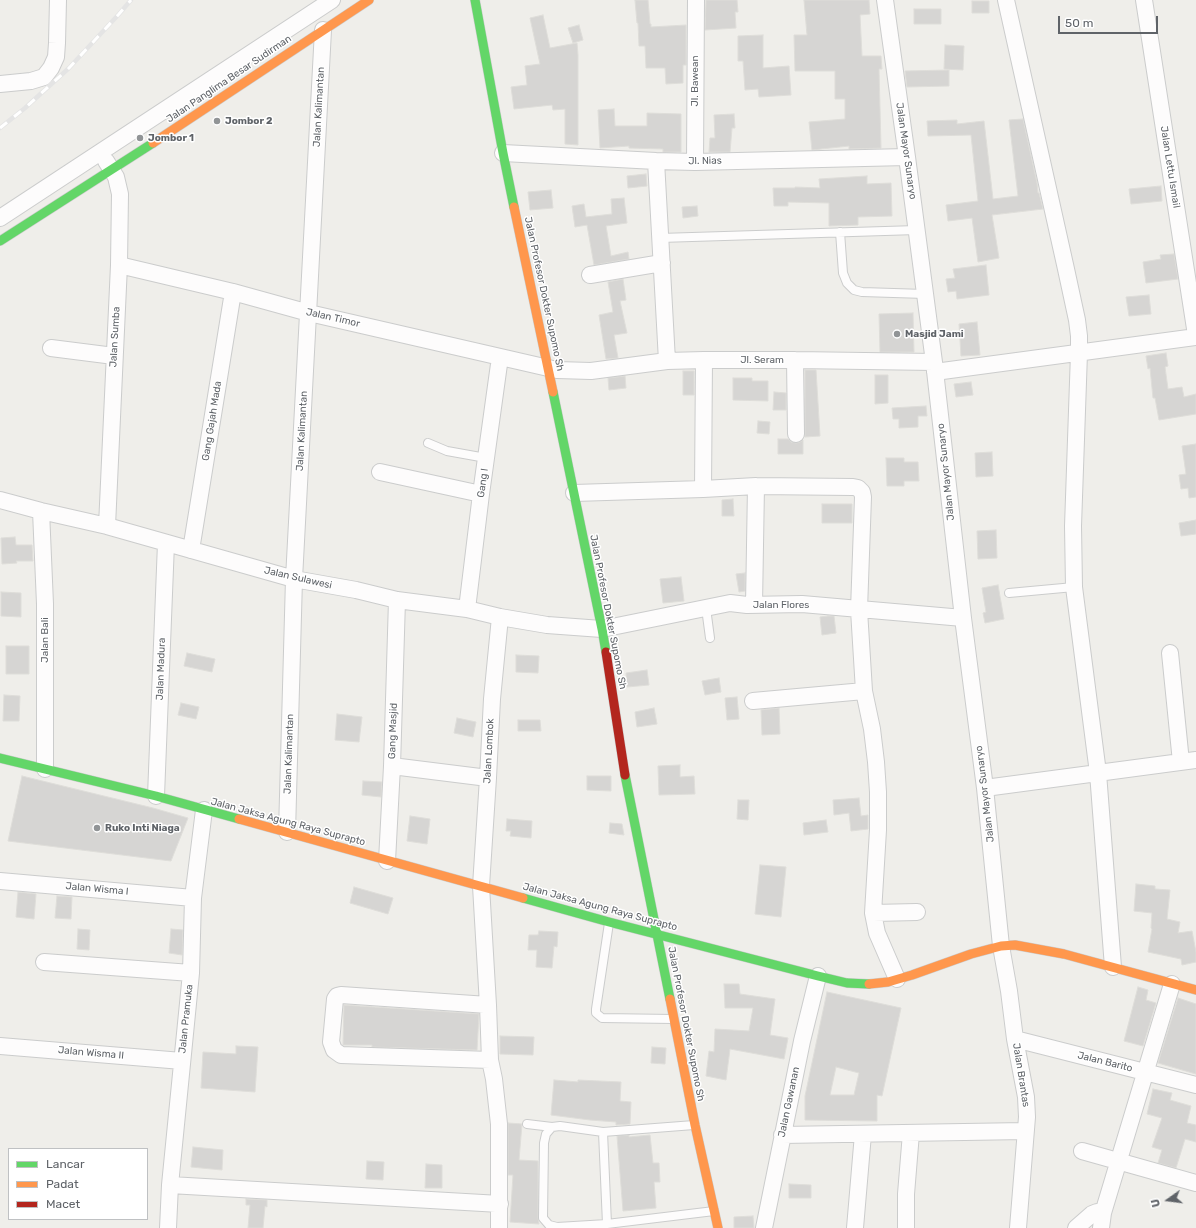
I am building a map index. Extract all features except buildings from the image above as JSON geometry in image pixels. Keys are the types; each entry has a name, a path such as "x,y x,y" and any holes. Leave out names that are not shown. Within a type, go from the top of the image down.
{"main road":[{"name":"Jalan Panglima Besar Sudirman","path":"0,241 112,170 368,0"},
{"name":"Jalan Profesor Dokter Supomo Sh","path":"475,0 503,153 602,629 627,787 695,1125 718,1228"},
{"name":"Jalan Jaksa Agung Raya Suprapto","path":"0,758 156,796 609,922 848,983 870,984 888,982 971,954 1001,946 1015,946 1047,950 1196,990"}],"street":[{"path":"0,84 32,81 44,77 51,68 56,57 57,50 58,0"},
{"path":"0,218 101,153 310,6 332,0"},
{"name":"Jl. Bawean","path":"695,162 696,0"},
{"name":"Jalan Mayor Sunaryo","path":"885,0 935,367 962,618 985,788 1001,946"},
{"path":"1006,0 1077,320 1079,353 1073,526 1074,587 1098,773 1112,967"},
{"name":"Jalan Lettu Ismail","path":"1144,0 1196,336"},
{"path":"310,6 326,28"},
{"name":"Jalan Kalimantan","path":"287,832 294,579 326,28"},
{"name":"Jalan Sumba","path":"101,153 112,170 117,181 120,194 119,266 107,526"},
{"name":"Jl. Nias","path":"503,153 695,162 907,157"},
{"path":"656,161 667,361"},
{"path":"590,275 662,263"},
{"name":"Jalan Timor","path":"119,266 233,292 309,313 548,368 586,371"},
{"name":"Gang Gajah Mada","path":"191,550 233,292"},
{"name":"Jl. Seram","path":"586,371 667,361 704,360 795,360 935,367 1079,353 1196,336"},
{"path":"51,348 114,356"},
{"name":"Gang I","path":"467,609 500,357"},
{"path":"703,489 704,360"},
{"path":"795,360 796,434"},
{"path":"380,472 481,494"},
{"path":"754,605 756,486"},
{"path":"574,493 756,486 854,487 860,490 863,497 859,610 864,691 872,729 878,792 878,830 873,913 877,933 897,979"},
{"name":"Jalan Sulawesi","path":"0,500 107,526 294,579 356,590 397,600 467,609 500,617 547,625 602,629"},
{"name":"Jalan Bali","path":"41,511 45,604 45,769"},
{"name":"Jalan Madura","path":"156,796 166,543"},
{"name":"Gang Masjid","path":"387,861 392,766 397,600"},
{"name":"Jalan Flores","path":"602,629 730,603 747,605 802,604 962,618"},
{"name":"Jalan Lombok","path":"499,1228 499,1124 494,1079 490,1060 480,886 492,699 500,617"},
{"path":"985,788 1189,761 1170,653"},
{"path":"753,701 864,691"},
{"path":"392,766 488,778"},
{"name":"Jalan Pramuka","path":"168,1228 170,1185 191,973 193,898 204,810"},
{"name":"Jalan Wisma I","path":"0,880 193,898"},
{"path":"873,913 917,912"},
{"name":"Jalan Brantas","path":"1001,946 1009,991 1015,1039 1026,1098 1026,1124 1018,1228"},
{"path":"44,962 191,973"},
{"name":"Jalan Gawanan","path":"764,1228 802,1041 818,976"},
{"path":"1102,1221 1172,984"},
{"path":"488,1005 340,995 337,996 336,999 331,1042 334,1050 341,1055 490,1060"},
{"name":"Jalan Barito","path":"1015,1039 1196,1085"},
{"name":"Jalan Wisma II","path":"0,1046 182,1061"},
{"path":"782,1135 911,1133 1026,1124"},
{"path":"906,1228 906,1194 911,1133"},
{"path":"855,1228 863,1134"},
{"path":"1082,1151 1196,1183"},
{"path":"170,1185 500,1204"},
{"path":"1076,1228 1092,1214 1097,1212 1102,1221"}],"lane":[{"path":"660,238 917,230"},
{"path":"840,232 843,272 847,283 854,290 862,292 925,294"},
{"path":"428,443 447,450 486,458"},
{"path":"1008,594 1074,587"},
{"path":"706,608 710,638"},
{"path":"609,922 596,1013 602,1018 674,1019"},
{"path":"527,1124 552,1128 560,1126 603,1132 695,1125"},
{"path":"552,1128 546,1134 544,1143 543,1218 549,1225 557,1227 606,1224 715,1211"},
{"path":"603,1132 606,1224"}],"railway":[{"path":"0,128 25,108 69,68 131,0"}],"traffic: fast":[{"path":"475,0 514,207"},
{"path":"0,241 153,143"},
{"path":"553,392 606,652"},
{"path":"0,758 156,796 239,819"},
{"path":"625,775 670,999"},
{"path":"523,898 609,922 818,976 847,983 869,984"}],"traffic: slow":[{"path":"153,143 369,0"},
{"path":"514,207 553,392"},
{"path":"239,819 523,898"},
{"path":"869,984 888,982 971,954 1001,946 1015,945 1064,954 1196,990"},
{"path":"670,999 695,1125 718,1228"}],"traffic: jam":[{"path":"606,652 625,775"}],"place":[{"name":"Jombor 2","path":"217,121"},
{"name":"Jombor 1","path":"140,138"},
{"name":"Masjid Jami","path":"897,334"},
{"name":"Ruko Inti Niaga","path":"97,828"}]}
